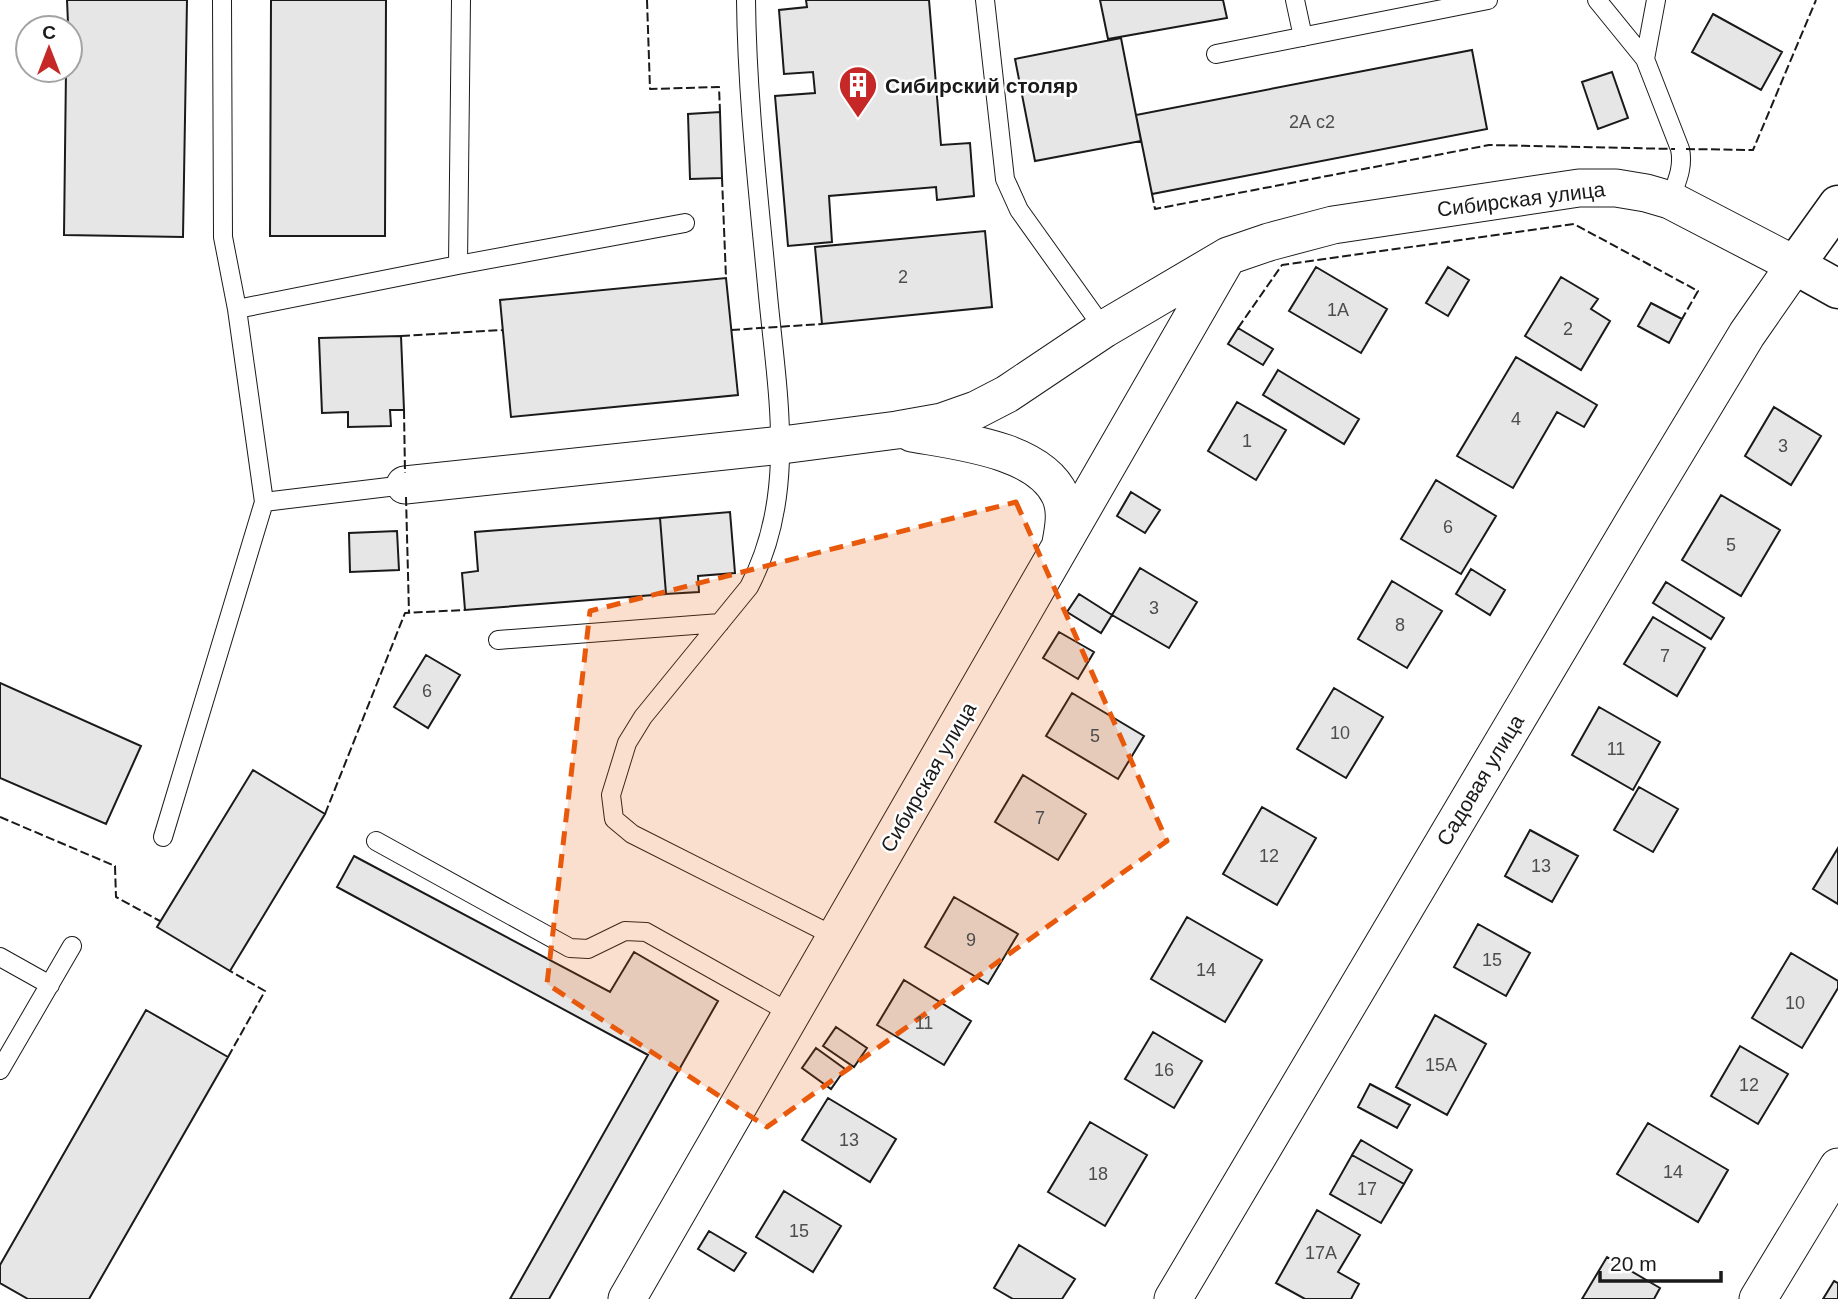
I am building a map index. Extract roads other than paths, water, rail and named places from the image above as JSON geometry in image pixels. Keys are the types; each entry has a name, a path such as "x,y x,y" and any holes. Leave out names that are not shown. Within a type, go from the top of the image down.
{"street":[{"name":"Сибирская улица","path":"405,485 782,445 942,422 976,410 1007,394 1104,329 1228,256 1332,225 1579,188 1616,188 1670,200 1838,289"},
{"path":"1795,265 1838,205"},
{"name":"Сибирская улица","path":"627,1299 1228,256"},
{"name":"Садовая улица","path":"1173,1299 1747,334 1795,265"},
{"path":"897,430 986,448 1038,470 1053,483 1061,497 1064,512 1060,548"},
{"path":"1758,1299 1838,1167"}],"lane":[{"path":"163,836 264,502 221,214 222,0"},
{"path":"458,265 461,0"},
{"path":"746,0 749,92 782,445 776,504 767,544 749,587 643,718 627,743 611,795 614,819 632,834 836,937"},
{"path":"985,0 1005,179 1020,210 1104,329"},
{"path":"1295,0 1303,37"},
{"path":"1216,54 1456,3 1488,0"},
{"path":"1597,0 1645,59 1680,149 1681,171 1670,200"},
{"path":"1645,59 1657,0"},
{"path":"237,309 684,223"},
{"path":"264,502 405,485"},
{"path":"498,640 720,623"},
{"path":"376,841 570,948 588,949 625,931 646,932 792,1014"},
{"path":"0,1070 72,946"},
{"path":"0,957 50,985"}],"place":[{"name":"Сибирский столяр","path":"858,119"}]}
